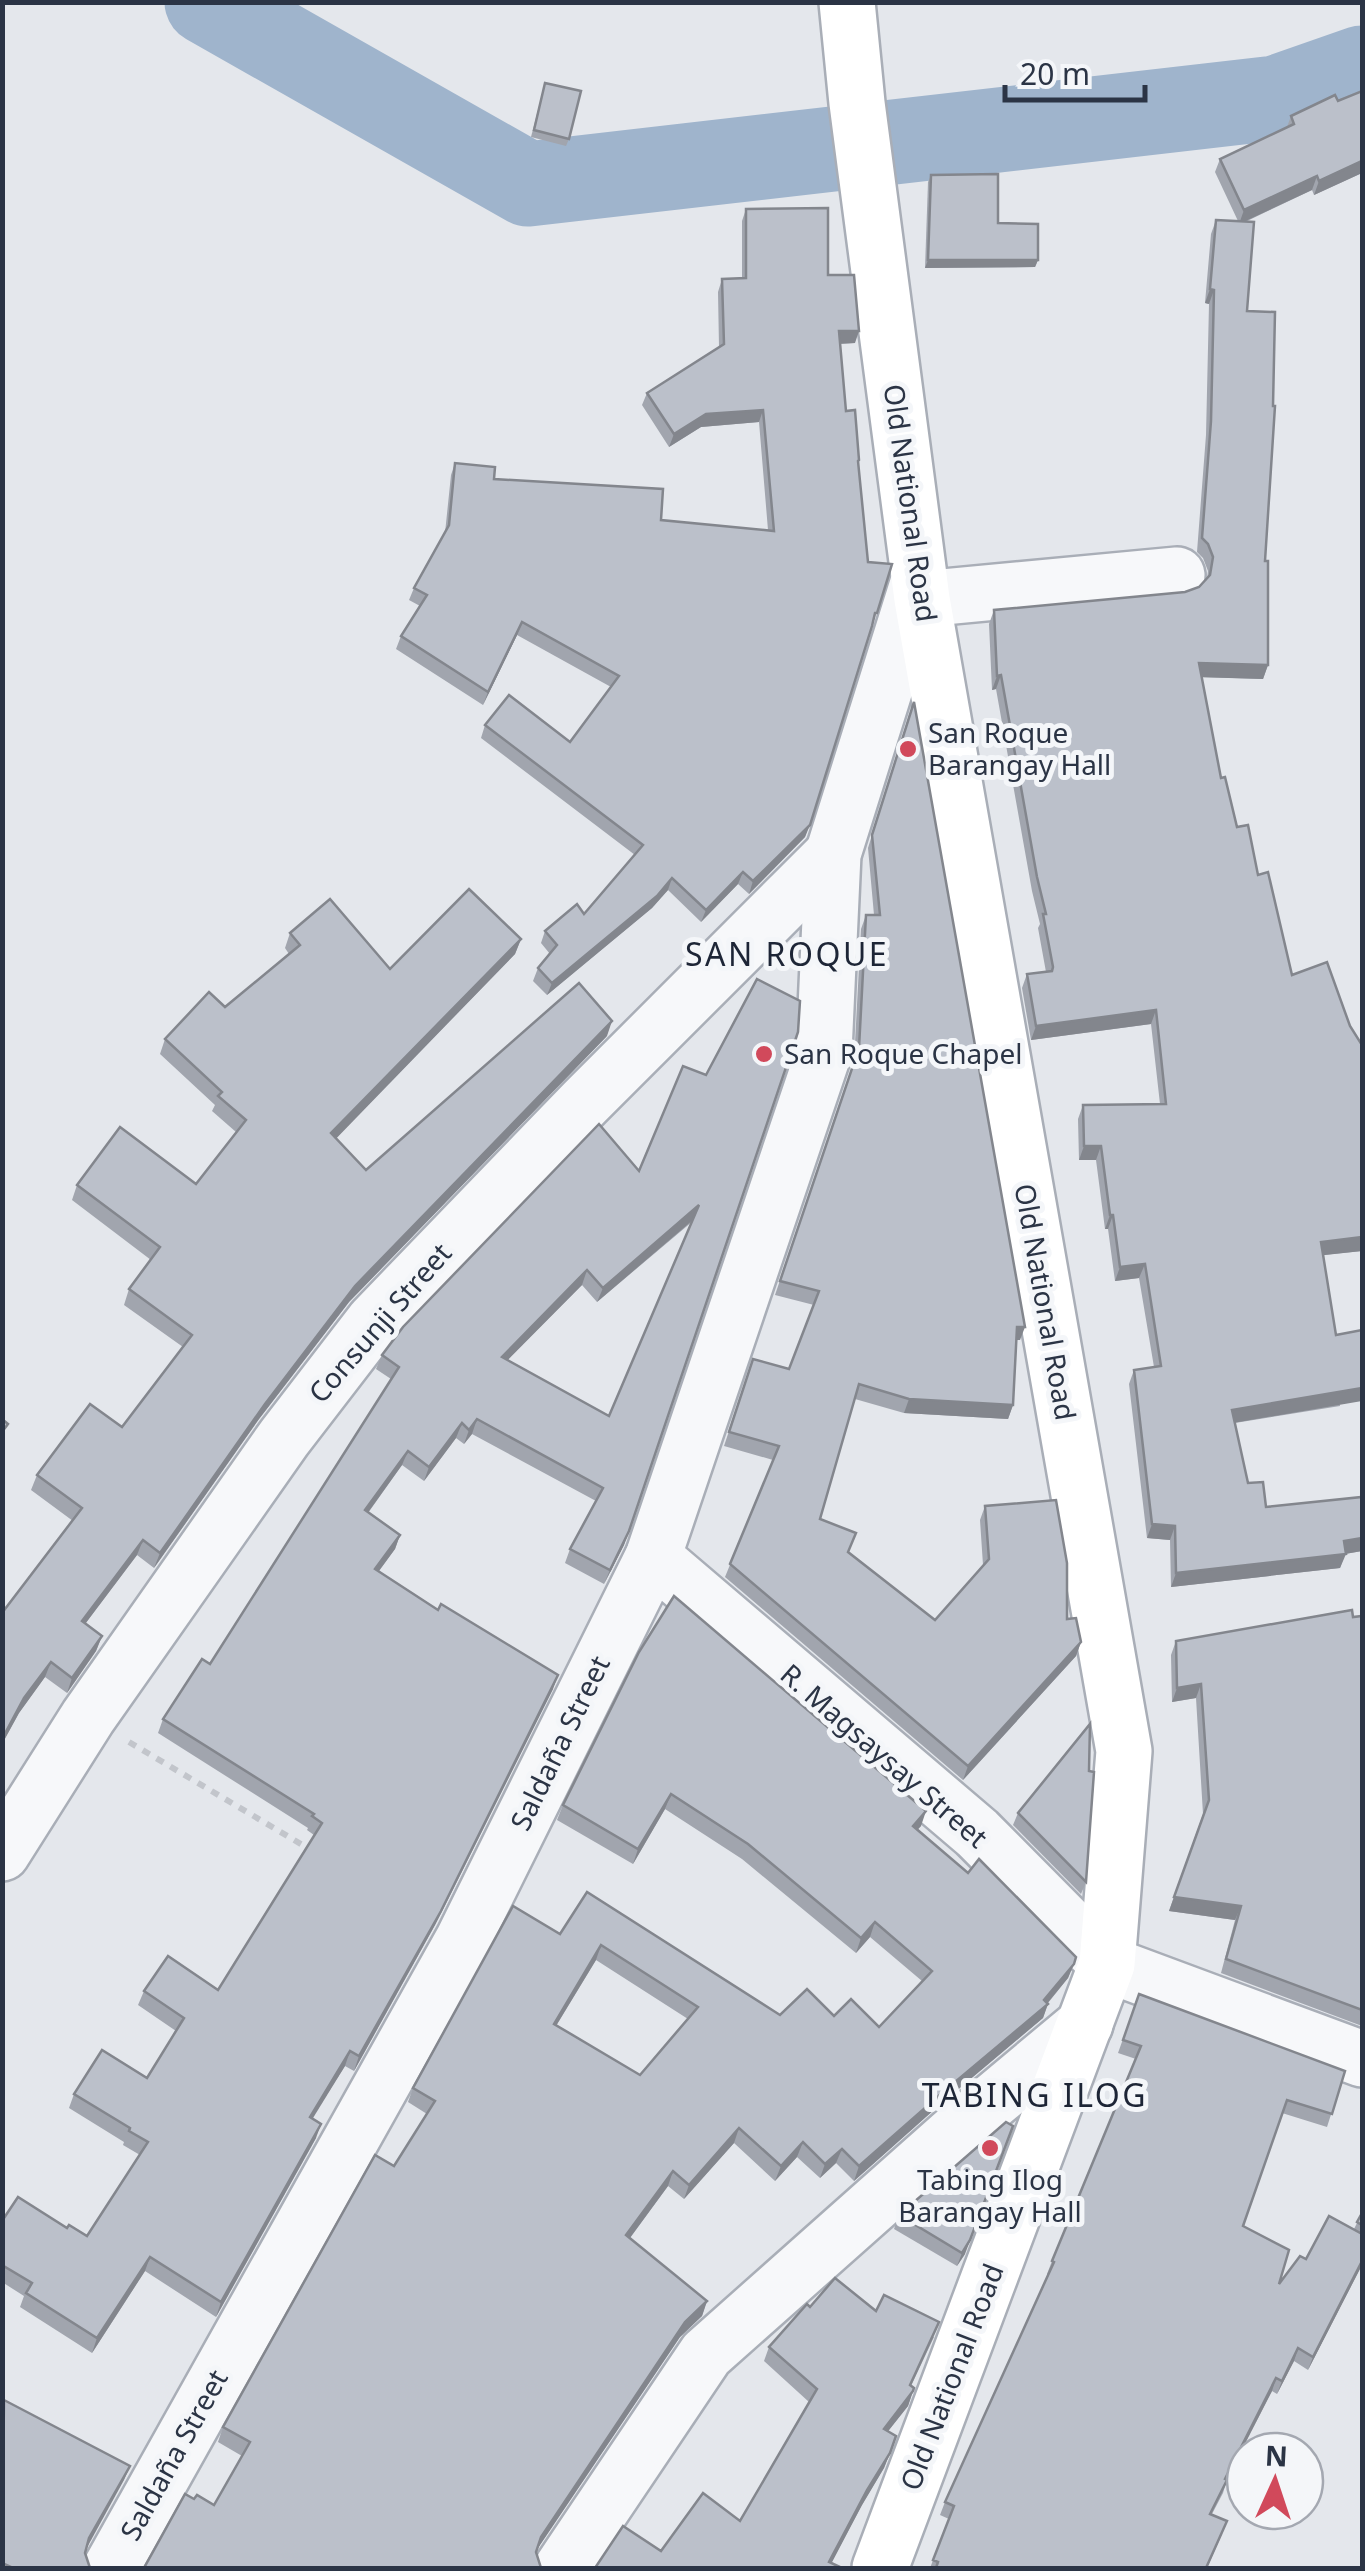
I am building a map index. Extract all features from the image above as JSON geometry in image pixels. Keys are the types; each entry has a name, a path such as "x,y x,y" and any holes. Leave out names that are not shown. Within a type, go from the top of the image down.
{"main road":[{"name":"Old National Road","path":"848,2 857,103 920,590 1124,1751 1106,1964 880,2568"}],"street":[{"path":"833,854 920,590 1177,574"},
{"name":"Saldaña Street","path":"110,2568 462,1940 653,1557 824,1052 833,854"},
{"name":"Consunji Street","path":"2,1853 88,1717 284,1438 374,1321 585,1102 833,854"},
{"name":"R. Magsaysay Street","path":"653,1557 976,1833 1106,1964"},
{"path":"1106,1964 1362,2059"},
{"path":"562,2568 706,2354 1084,2024"}],"path":[{"path":"88,1717 326,1859"}],"building":[{"path":"545,83 581,91 569,139 534,130"},
{"path":"1362,91 1362,161 1319,181 1317,176 1244,210 1220,159 1294,124 1291,116 1335,95 1338,101"},
{"path":"998,174 998,223 1038,224 1038,260 928,260 931,175"},
{"path":"828,208 828,275 854,275 859,331 839,331 846,411 855,410 868,562 892,564 810,825 753,881 743,872 706,910 672,878 657,896 552,983 538,968 557,945 545,931 577,904 584,914 643,845 485,725 509,695 570,742 619,676 522,622 488,692 401,636 427,595 414,588 449,525 455,463 495,467 494,479 663,489 661,520 774,531 763,410 706,414 674,434 647,393 724,344 722,279 746,278 746,209"},
{"path":"1216,220 1254,222 1247,311 1275,312 1275,406 1265,561 1268,665 1199,663 1221,778 1225,777 1237,827 1248,825 1258,875 1268,872 1292,975 1327,962 1350,1026 1362,1045 1362,1237 1321,1242 1336,1335 1362,1330 1362,1388 1232,1410 1248,1483 1263,1482 1266,1507 1362,1497 1362,1538 1344,1541 1346,1554 1176,1573 1175,1526 1152,1524 1134,1370 1161,1366 1145,1264 1120,1267 1101,1146 1084,1146 1083,1105 1166,1104 1156,1010 1036,1026 1027,974 1052,971 1053,967 1001,675 997,676 994,610 1185,592 1199,587 1210,575 1213,557 1202,538 1211,421 1214,290 1210,289"},
{"path":"914,702 1025,1327 1017,1327 1013,1405 909,1399 859,1384 820,1519 856,1533 848,1552 935,1620 989,1559 985,1506 1056,1500 1067,1563 1067,1619 1076,1618 1081,1642 968,1766 730,1564 779,1446 729,1432 753,1359 789,1369 819,1291 780,1281 859,1048 866,915 880,915 872,835"},
{"path":"469,889 521,939 331,1133 366,1170 579,983 612,1021 355,1286 265,1404 160,1553 143,1540 82,1621 102,1636 72,1678 51,1662 24,1698 2,1739 2,1613 82,1508 37,1475 90,1404 122,1427 192,1335 129,1289 160,1247 77,1185 120,1127 196,1184 246,1120 165,1039 209,992 225,1007 300,945 290,933 330,899 390,969"},
{"path":"757,979 800,1001 798,1032 629,1531 610,1570 570,1549 603,1488 477,1419 469,1430 462,1423 429,1467 408,1451 365,1510 400,1535 375,1569 438,1610 441,1604 558,1675 441,1911 359,2056 350,2051 310,2117 321,2124 221,2302 150,2257 97,2338 26,2293 32,2283 2,2265 2,2221 18,2197 87,2236 148,2142 74,2094 102,2050 147,2078 184,2018 144,1991 168,1956 218,1990 322,1823 314,1814 163,1719 202,1659 210,1664 399,1367 382,1355 403,1327 599,1124 639,1171 683,1066 706,1075","holes":["699,1205 609,1416 502,1357 587,1270 603,1288"]},
{"path":"674,1596 926,1811 913,1826 968,1873 979,1859 1076,1957 1074,1964 1044,2000 1048,2004 859,2166 842,2149 825,2164 803,2142 781,2166 739,2128 689,2185 673,2171 626,2235 707,2301 685,2322 541,2537 536,2552 541,2568 144,2568 185,2494 194,2499 197,2495 214,2505 250,2442 223,2427 375,2155 394,2166 435,2101 413,2088 513,1906 560,1934 587,1892 780,2015 807,1989 834,2016 851,1999 879,2027 932,1971 875,1922 861,1938 748,1844 671,1794 638,1849 563,1805 639,1652","holes":["601,1945 698,2007 640,2075 554,2024"]},
{"path":"1352,1610 1353,1617 1362,1616 1362,2010 1226,1959 1241,1906 1174,1897 1209,1800 1201,1684 1177,1688 1176,1641"},
{"path":"1090,1724 1089,1771 1094,1772 1086,1882 1018,1813"},
{"path":"1139,1994 1345,2071 1332,2114 1287,2100 1243,2226 1289,2250 1279,2284 1300,2256 1306,2259 1329,2216 1362,2234 1362,2261 1313,2357 1298,2348 1282,2381 1276,2378 1249,2431 1225,2431 1225,2484 1210,2514 1225,2520 1225,2525 1206,2568 936,2568 938,2562 933,2560 954,2506 945,2502 1054,2262 1141,2046 1123,2040"},
{"path":"1006,2122 1013,2126 962,2253 899,2215"},
{"path":"835,2278 876,2311 884,2295 939,2322 910,2385 913,2391 884,2429 896,2436 890,2453 829,2562 842,2568 595,2568 623,2526 661,2551 703,2493 740,2521 817,2389 769,2347"},
{"path":"4,2400 130,2466 89,2538 85,2553 90,2568 13,2568 2,2563"}],"waterway":[{"path":"207,2 528,184 1276,98 1362,68"}],"place":[{"name":"San Roque Barangay Hall","path":"908,749"},
{"name":"San Roque Chapel","path":"764,1054"},
{"name":"Tabing Ilog Barangay Hall","path":"990,2148"}],"district":[{"name":"SAN ROQUE","path":"787,955"},
{"name":"TABING ILOG","path":"1035,2096"}]}
